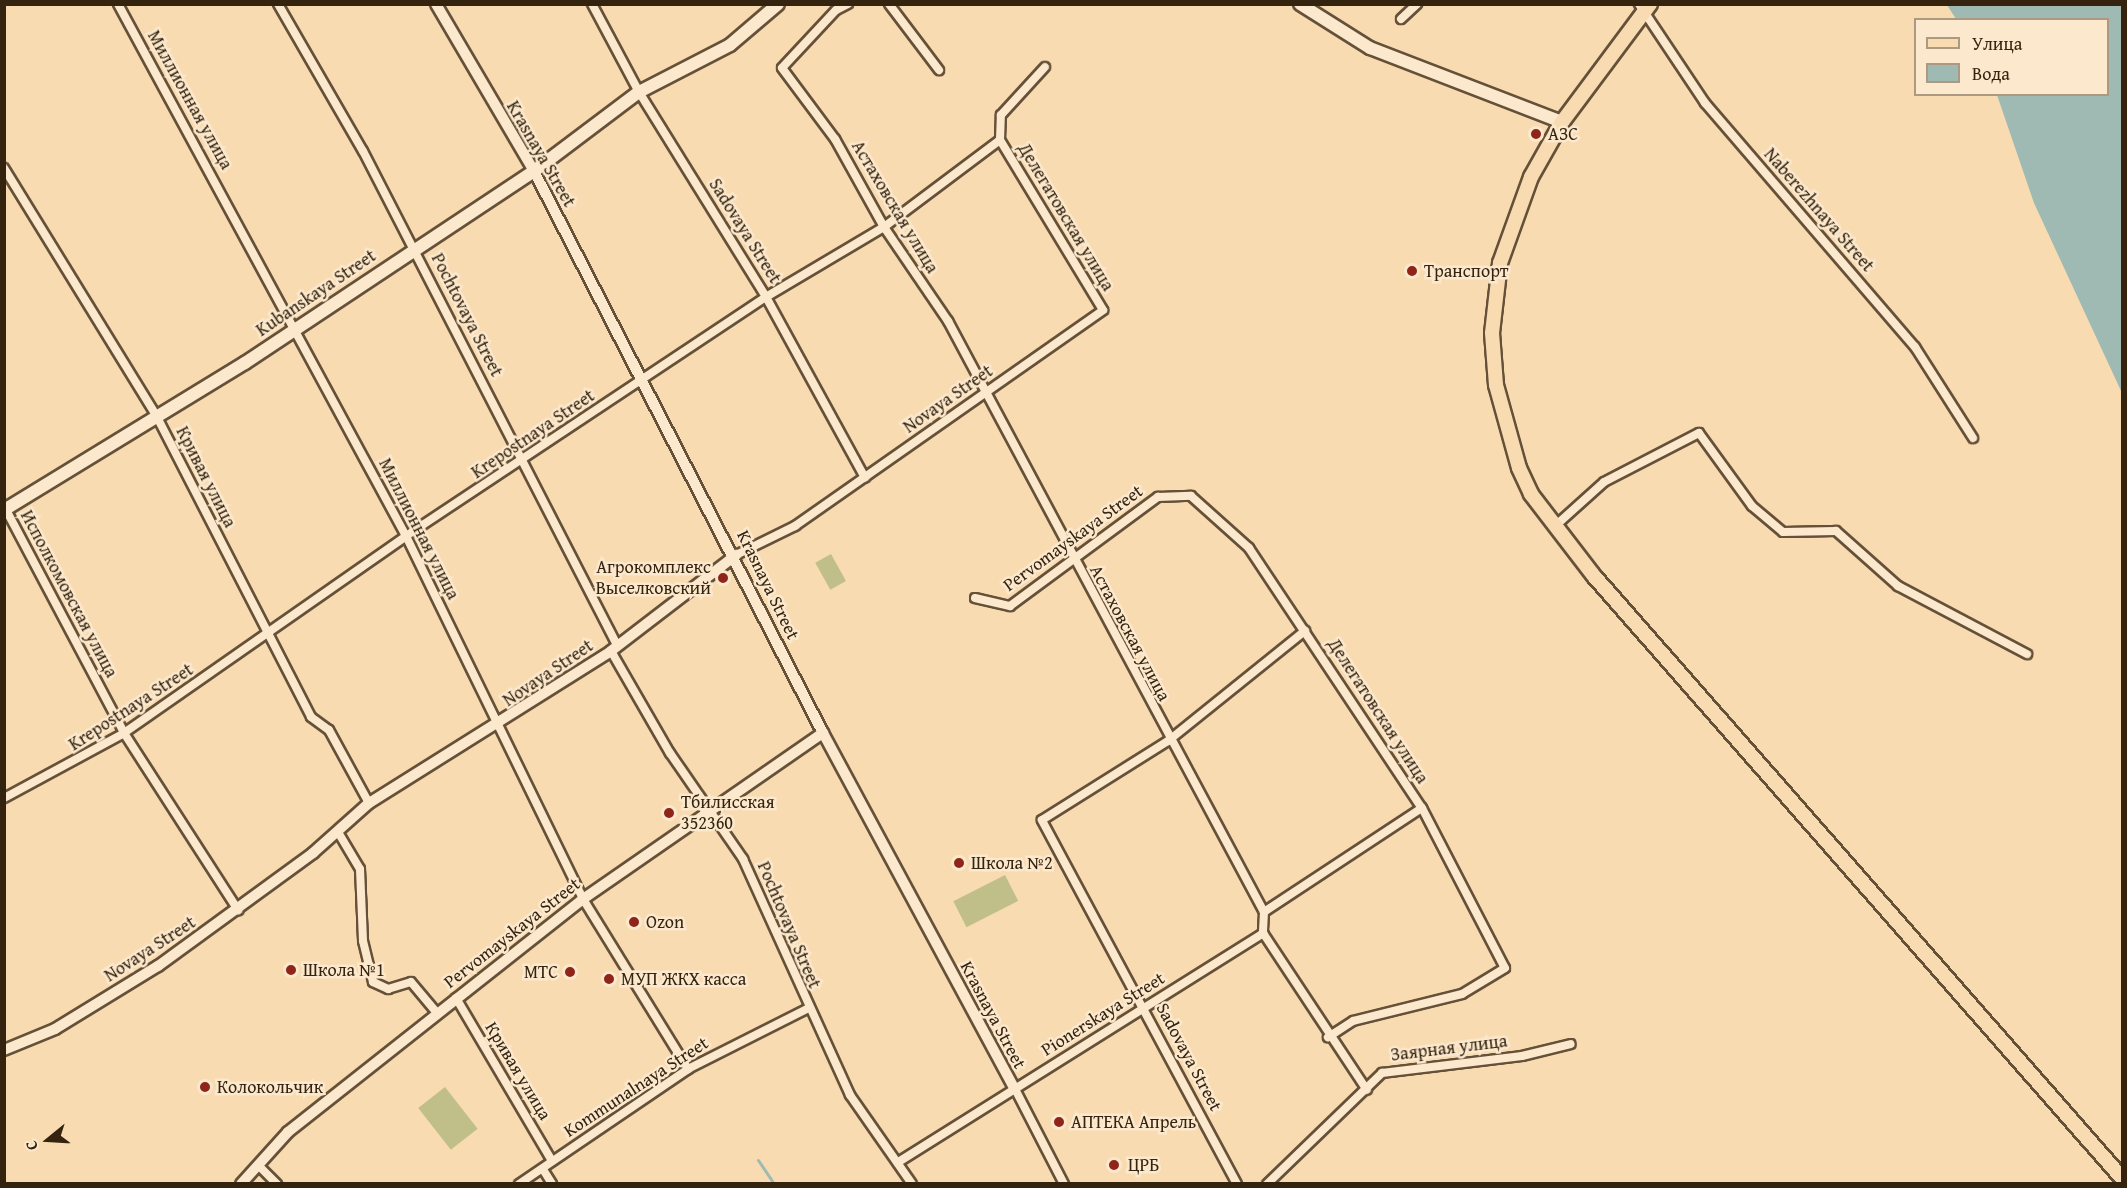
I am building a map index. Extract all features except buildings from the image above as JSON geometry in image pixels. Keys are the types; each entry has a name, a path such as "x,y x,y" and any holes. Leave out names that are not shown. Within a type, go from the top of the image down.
{"main road":[{"name":"Kubanskaya Street","path":"5,508 157,417 297,328 414,248 534,171 639,92 730,45 778,4"},
{"path":"1300,4 1370,48 1562,122"},
{"path":"1644,7 1562,122 1531,177 1503,254 1492,333 1506,433 1531,494 1554,527 2122,1179"}],"street":[{"name":"Миллионная улица","path":"118,4 297,328 406,536 583,898 688,1069"},
{"name":"Pochtovaya Street","path":"278,4 414,248 524,463 614,648 670,753 743,859 807,1010 850,1095 900,1161 912,1184"},
{"name":"Krasnaya Street","path":"436,4 534,171 736,555 823,733 1064,1184"},
{"name":"Sadovaya Street","path":"592,4 639,92 766,297 865,478"},
{"name":"Астаховская улица","path":"848,4 836,10 782,68 835,139 884,227 948,321 982,393 1168,741 1264,912"},
{"path":"889,4 939,70"},
{"path":"1401,19 1417,4"},
{"name":"Naberezhnaya Street","path":"1644,7 1705,103 1915,347 1972,438"},
{"path":"1000,140 1001,115 1045,67"},
{"name":"Krepostnaya Street","path":"4,798 124,733 267,636 406,536 524,463 644,378 766,297 884,227 1000,140"},
{"name":"Делегатовская улица","path":"1000,140 1103,310"},
{"name":"Кривая улица","path":"4,168 157,417 267,636 311,717 329,730 369,803"},
{"name":"Novaya Street","path":"4,1050 55,1029 238,910 338,832 369,803 498,727 614,648 736,555 795,526 1103,310"},
{"path":"1554,527 1604,482 1699,433 1752,506 1783,532 1836,531 1898,586 2027,654"},
{"name":"Делегатовская улица","path":"1191,496 1250,548 1422,808 1505,968 1462,994 1353,1021 1328,1037"},
{"name":"Pervomayskaya Street","path":"975,598 1010,606 1071,557 1158,497 1191,496"},
{"name":"Исполкомовская улица","path":"5,508 124,733 238,910"},
{"path":"1168,741 1305,631"},
{"name":"Pervomayskaya Street","path":"241,1184 288,1132 583,898 709,808 823,733"},
{"name":"Sadovaya Street","path":"1168,741 1042,820 1145,1007 1237,1184"},
{"path":"1367,1090 1328,1037 1263,933 1264,912 1422,808"},
{"path":"338,832 360,869 363,941 373,982 388,989 411,982 437,1012"},
{"name":"Pionerskaya Street","path":"900,1161 1263,933"},
{"name":"Кривая улица","path":"456,998 552,1161"},
{"name":"Kommunalnaya Street","path":"519,1184 544,1171 552,1161 688,1069 807,1010"},
{"name":"Заярная улица","path":"1267,1184 1367,1090 1382,1073 1522,1056 1571,1044"},
{"path":"258,1165 277,1184"},
{"path":"544,1171 552,1184"}],"shaded area":[{"path":"831,554 846,581 830,590 815,563"},
{"path":"1005,875 1018,901 966,927 953,901"},
{"path":"445,1087 478,1129 451,1150 418,1108"}],"water":[{"path":"1947,5 2122,5 2122,393 2034,203 1997,96 2109,96 2109,18 1955,18"}],"waterway":[{"path":"758,1160 774,1184"}],"place":[{"name":"АЗС","path":"1536,134"},
{"name":"Транспорт","path":"1412,271"},
{"name":"Агрокомплекс Выселковский","path":"723,578"},
{"name":"Тбилисская 352360","path":"669,813"},
{"name":"Школа №2","path":"959,863"},
{"name":"Ozon","path":"634,922"},
{"name":"Школа №1","path":"291,970"},
{"name":"МТС","path":"570,972"},
{"name":"МУП ЖКХ касса","path":"609,979"},
{"name":"Колокольчик","path":"205,1087"},
{"name":"АПТЕКА Апрель","path":"1059,1122"},
{"name":"ЦРБ","path":"1114,1165"}]}
